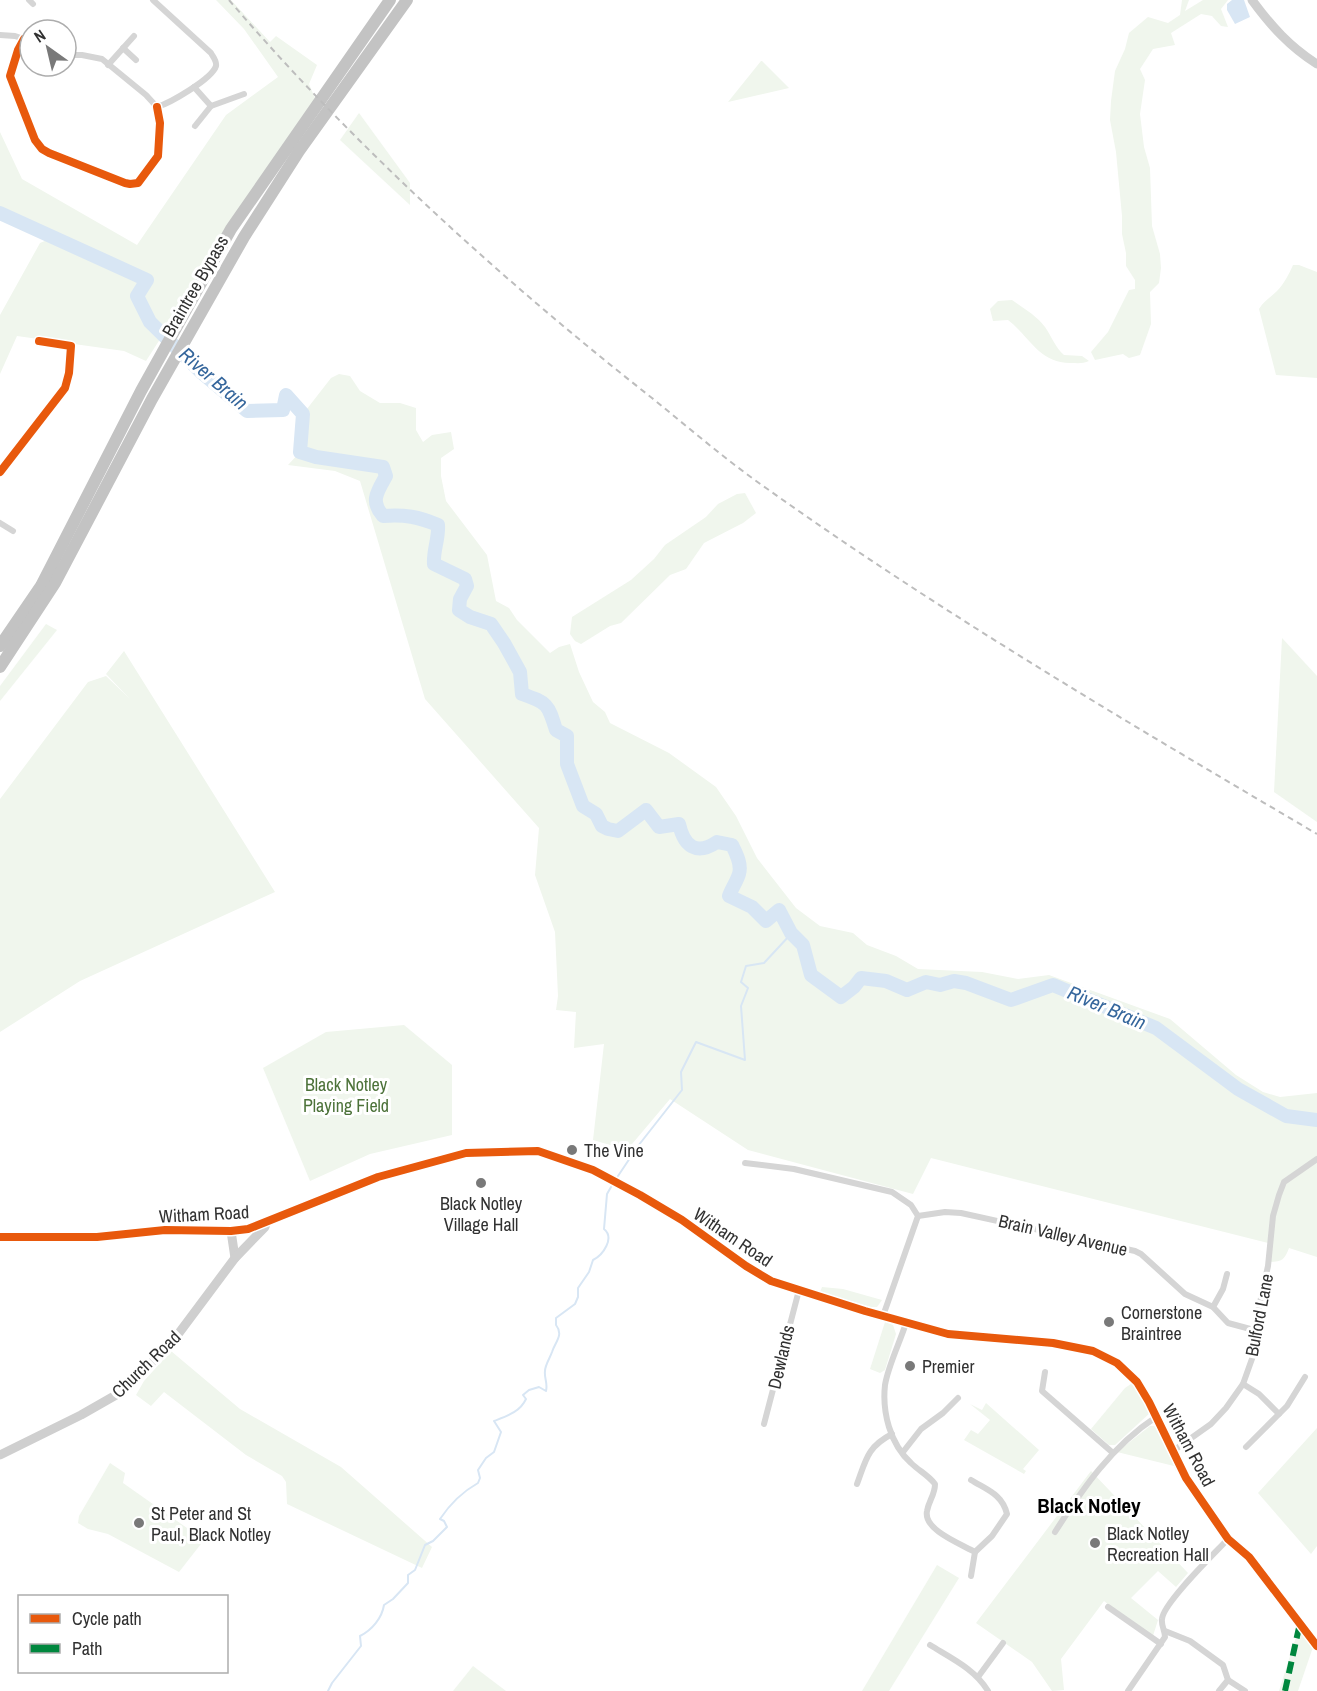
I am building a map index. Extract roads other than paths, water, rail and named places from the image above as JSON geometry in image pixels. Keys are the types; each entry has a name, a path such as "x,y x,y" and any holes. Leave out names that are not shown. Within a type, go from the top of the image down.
{"highway":[{"name":"Braintree Bypass","path":"0,646 41,586 152,371 231,230 390,0"},
{"name":"Braintree Bypass","path":"0,667 55,583 190,330 244,237 299,151 407,0"}],"street":[{"path":"153,0 211,53 216,61 216,67 212,72 194,87 173,102 157,107"},
{"path":"1252,0 1280,35 1317,64"},
{"path":"0,35 18,38"},
{"path":"108,64 134,36"},
{"path":"123,48 136,60"},
{"path":"18,50 10,76 35,140 42,149 125,183 138,183 158,156 160,123 157,107 146,95 102,59 78,56"},
{"path":"194,87 211,106"},
{"path":"195,126 211,106 244,94"},
{"path":"0,471 64,388 69,373 71,346 39,341"},
{"path":"0,523 13,531"},
{"name":"Witham Road","path":"0,1237 97,1237 165,1230 231,1231 266,1223 378,1177 466,1153 538,1151 593,1170 682,1220 771,1281 948,1334 1053,1343 1093,1352 1117,1363 1126,1370 1143,1391 1186,1478 1228,1539 1249,1557 1317,1646"},
{"name":"Bulford Lane","path":"1173,1451 1211,1424 1226,1408 1242,1384 1253,1356 1254,1330 1268,1266 1273,1216 1279,1195 1284,1182 1317,1159"},
{"path":"745,1162 794,1169 892,1192 911,1205 918,1216 883,1316"},
{"name":"Brain Valley Avenue","path":"918,1216 945,1212 961,1213 1135,1251 1142,1254 1185,1293 1213,1307 1228,1323 1254,1330"},
{"name":"Church Road","path":"0,1455 81,1415 116,1395 138,1377 176,1337 235,1258 265,1227 266,1223"},
{"path":"231,1231 235,1258"},
{"path":"1213,1307 1223,1289 1227,1274"},
{"name":"Dewlands","path":"764,1424 789,1319 799,1290"},
{"path":"906,1323 885,1384 885,1414 892,1434 910,1462 927,1473 935,1484 935,1496 926,1513 927,1520 940,1533 975,1552"},
{"path":"1045,1372 1042,1391 1113,1453"},
{"path":"1246,1447 1287,1406 1305,1377"},
{"path":"1242,1384 1259,1394 1279,1414"},
{"path":"903,1452 921,1429 958,1398"},
{"path":"1055,1532 1094,1474 1138,1429 1156,1417"},
{"path":"857,1484 869,1453 878,1442 892,1434"},
{"path":"970,1480 998,1497 1004,1504 1007,1514 992,1536 975,1552 971,1576"},
{"path":"1128,1691 1165,1637 1161,1620 1164,1613 1179,1591 1228,1539"},
{"path":"1108,1607 1161,1644"},
{"path":"1165,1631 1190,1641 1223,1665 1228,1680 1245,1691"},
{"path":"978,1677 1003,1644"},
{"path":"930,1645 968,1668 988,1691"},
{"path":"1219,1691 1228,1680"}],"water":[{"path":"1232,0 1244,0 1250,17 1235,24 1227,10 1227,4"}],"waterway":[{"name":"River Brain","path":"0,213 147,280 137,296 150,322 202,373 247,411 283,410 286,395 303,414 300,452 316,457 383,467 386,476 376,496 379,511 383,516 411,517 438,525 434,564 465,579 467,586 460,599 459,610 470,617 491,624 520,672 522,694 542,702 549,710 556,730 567,736 567,764 583,806 596,814 602,826 608,829 618,831 646,810 659,827 679,824 684,838 692,846 703,848 717,842 732,845 740,870 729,896 752,907 766,921 779,910 791,933 803,945 811,975 841,997 861,978 886,981 907,990 926,982 940,985 954,981 966,983 1011,1000 1053,985 1156,1028 1238,1089 1286,1116 1317,1120"},
{"path":"618,1176 638,1146 682,1090 681,1072 696,1042 745,1060 741,1006 748,988 741,982 746,966 764,963 790,935"},
{"path":"328,1691 361,1646 360,1636 379,1619 384,1605 408,1583 408,1575 415,1570 425,1545 433,1541 447,1527 440,1519 452,1503 478,1483 480,1478 478,1470 486,1458 494,1452 501,1432 494,1421 513,1413 520,1407 526,1399 523,1395 529,1390 539,1387 546,1391 545,1369 559,1335 556,1318 575,1304 578,1288 589,1272 593,1260 604,1250 608,1241 604,1229 607,1194 611,1187"}],"railway":[{"path":"229,0 326,107 431,209 540,306 737,466 833,535 969,624 1317,834"}],"place":[{"name":"The Vine","path":"572,1150"},
{"name":"Black Notley Village Hall","path":"481,1183"},
{"name":"Cornerstone Braintree","path":"1109,1322"},
{"name":"Premier","path":"910,1366"},
{"name":"St Peter and St Paul, Black Notley","path":"139,1523"},
{"name":"Black Notley Recreation Hall","path":"1095,1543"}],"district":[{"name":"Black Notley","path":"1089,1505"}],"park label":[{"name":"Black Notley Playing Field","path":"346,1094"}]}
